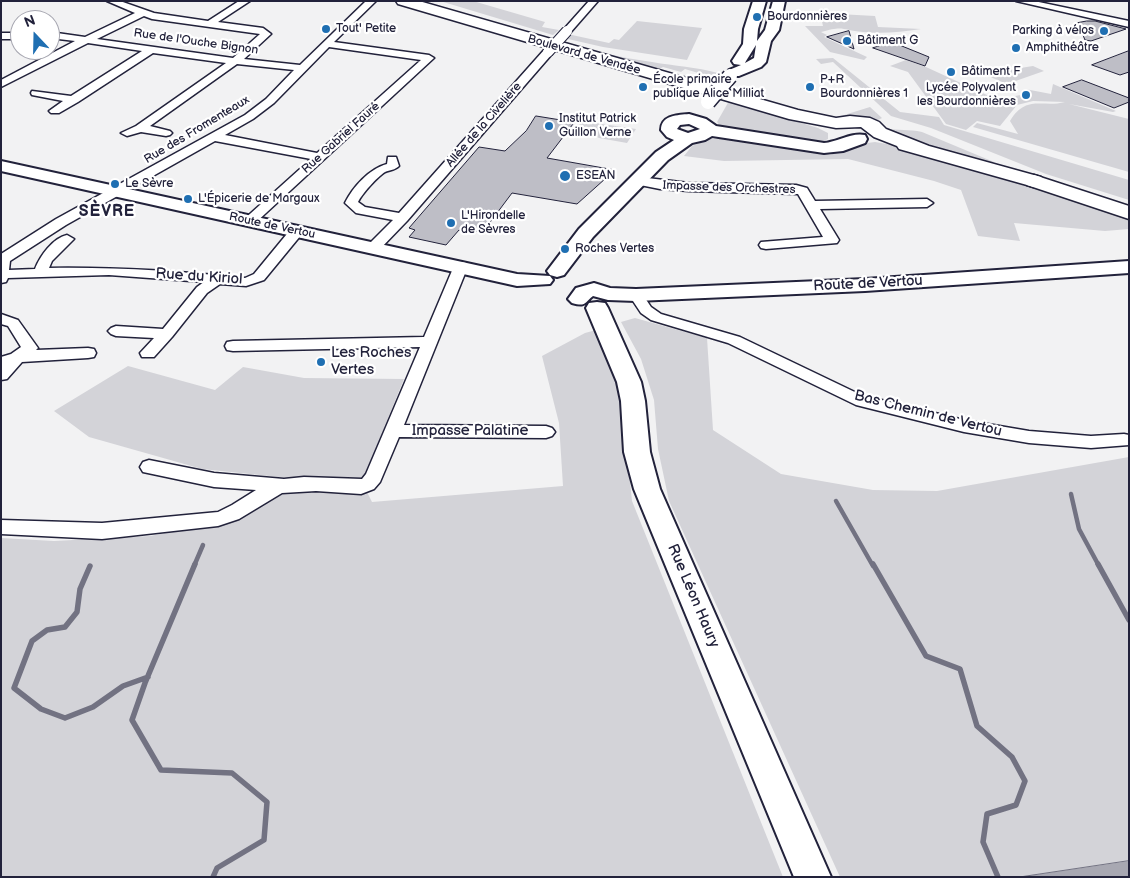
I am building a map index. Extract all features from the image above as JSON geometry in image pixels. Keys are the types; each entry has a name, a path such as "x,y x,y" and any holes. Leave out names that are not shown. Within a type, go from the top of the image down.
{"main road":[{"name":"Boulevard de Vendée","path":"403,1 839,129 869,136"},
{"path":"869,136 922,149 1129,208"},
{"path":"1034,181 1129,213"}],"street":[{"path":"111,1 152,16 263,31 266,34 235,61 140,128 127,133"},
{"path":"209,24 246,1"},
{"name":"Rue des Fromenteaux","path":"2,265 12,252 61,222 249,117 270,101 349,21 372,1"},
{"name":"Allée de la Civelière","path":"374,247 402,218 594,1"},
{"path":"694,120 732,74 750,44 751,28 760,1"},
{"path":"732,74 756,64 761,59 764,41 772,30 780,1"},
{"path":"1020,1 1129,24"},
{"path":"1,84 142,13"},
{"name":"Rue de l'Ouche Bignon","path":"60,36 235,61 302,68"},
{"name":"Rue Gabriel Fauré","path":"248,222 429,58 326,44"},
{"path":"55,111 152,49"},
{"path":"36,93 74,100"},
{"path":"708,130 705,124 694,120 681,119 670,124 668,130 681,136 701,136 708,130 815,147 837,147 869,136"},
{"path":"140,128 166,133"},
{"path":"815,147 832,143 839,129"},
{"path":"577,287 578,245 586,233 681,136"},
{"path":"215,137 320,157"},
{"path":"392,160 393,166 380,170 355,195 351,203 361,210 402,218"},
{"name":"Route de Vertou","path":"1,166 248,222 461,266 517,280 636,295 874,284 1129,267"},
{"name":"Impasse des Orchestres","path":"639,181 689,187 796,189 802,191 812,205 832,240 766,245"},
{"name":"Impasse des Orchestres","path":"812,205 928,202"},
{"name":"Rue du Kiriol","path":"2,265 40,274 109,271 218,278 246,282 259,277 296,232"},
{"path":"40,274 46,259 53,250 67,239"},
{"path":"1,279 2,265"},
{"path":"149,467 214,480 284,485 361,486 368,484 372,481 461,266"},
{"path":"100,283 109,271"},
{"path":"148,353 167,334 202,290 218,278"},
{"name":"Rue Léon Haury","path":"577,287 629,382 637,452 647,489 813,877"},
{"name":"Bas Chemin de Vertou","path":"636,295 646,310 656,316 734,340 856,399 964,426 1029,437 1091,442 1124,440"},
{"path":"1,319 13,322 30,348 8,361 1,375"},
{"path":"116,331 167,334"},
{"path":"233,346 430,342"},
{"path":"8,361 26,356 88,353"},
{"name":"Impasse Palatine","path":"393,431 546,432"},
{"path":"1,527 102,531 218,519 227,517 262,495 284,485"}],"shaded area":[{"path":"440,1 473,1 545,22 542,27 559,30 553,35"},
{"path":"820,13 875,16 878,27 921,29 877,33 839,28 821,32 827,35 824,37 867,57 864,60 830,52 805,26 823,26"},
{"path":"637,21 702,28 687,60 603,47 568,39 572,35 609,43 614,39 619,40"},
{"path":"564,43 619,56 718,73 715,78 685,69 681,72 663,67 654,72"},
{"path":"833,58 900,112 939,117 944,125 1129,180 1129,200 1046,174 931,128 891,116 833,62 821,64 816,59"},
{"path":"906,60 999,99 1026,94 1025,89 1051,94 1053,84 1116,111 1069,104 1129,119 1129,172 973,127 977,123 1018,134 1010,121 1022,107 1065,102 1033,101 1017,105 1000,126 977,121 966,130 946,124 908,72 890,66"},
{"path":"1033,66 1044,71 1007,84 983,74"},
{"path":"729,101 818,128 828,133 828,139 811,142 721,127 717,122"},
{"path":"870,107 882,118 874,122 829,118 841,116"},
{"path":"582,121 636,129 627,143 599,138 578,127"},
{"path":"883,129 922,132 994,162 989,165 887,133"},
{"path":"710,139 728,139 830,155 860,144 875,142 893,145 1129,217 1129,229 1105,231 1014,223 1020,241 978,236 961,190 934,181 848,159 724,161 684,156 692,146"},
{"path":"635,318 707,338 713,430 781,474 873,490 937,491 1129,457 1129,861 1020,877 840,877 669,501 658,449 654,400 641,359 621,322"},
{"path":"600,329 618,380 628,422 627,452 632,501 783,877 1,877 1,538 54,541 150,536 222,522 281,493 288,478 202,469 89,437 54,411 128,366 215,390 243,367 304,378 404,379 362,482 372,502 563,486 559,423 542,356 585,333"},
{"path":"1129,861 1129,877 1020,877"}],"building":[{"name":"Parking à vélos","path":"1095,21 1126,29 1091,41 1085,40 1078,23"},
{"path":"849,31 854,49 827,37"},
{"path":"892,42 929,57 925,66 873,48"},
{"path":"1129,51 1129,72 1120,75 1092,65"},
{"path":"1082,80 1129,98 1129,102 1114,108 1063,87"},
{"path":"536,116 567,121 573,124 547,158 615,170 577,204 512,193 485,229 479,228 475,233 459,230 446,245 409,237 415,230 409,228 479,147 505,151 526,131"}],"waterway":[{"path":"1071,494 1079,529 1099,566"},
{"path":"836,501 873,566"},
{"path":"194,566 203,545"},
{"path":"147,677 195,564"},
{"path":"873,564 926,656 960,669 977,726 1012,757 1025,781 1016,805 987,814 983,842 998,877"},
{"path":"1098,564 1129,620"},
{"path":"90,566 80,589 77,612 65,627 47,630 32,641 14,688 41,709 65,718 93,707 123,686 147,677"},
{"path":"147,677 132,720 161,770 232,773 267,802 264,840 217,868 213,877"}],"place":[{"name":"Bourdonnières","path":"757,17"},
{"name":"Tout' Petite","path":"326,29"},
{"name":"Parking à vélos","path":"1104,31"},
{"name":"Bâtiment G","path":"847,41"},
{"name":"Amphithéâtre","path":"1016,48"},
{"name":"Bâtiment F","path":"951,72"},
{"name":"École primaire publique Alice Milliat","path":"643,87"},
{"name":"P+R Bourdonnières 1","path":"810,87"},
{"name":"Lycée Polyvalent les Bourdonnières","path":"1026,95"},
{"name":"Institut Patrick Guillon Verne","path":"549,126"},
{"name":"ESEAN","path":"565,176"},
{"name":"Le Sèvre","path":"115,184"},
{"name":"L'Épicerie de Margaux","path":"188,199"},
{"name":"L'Hirondelle de Sèvres","path":"451,223"},
{"name":"Roches Vertes","path":"565,249"},
{"name":"Les Roches Vertes","path":"321,362"}],"district":[{"name":"SÈVRE","path":"107,212"}]}
